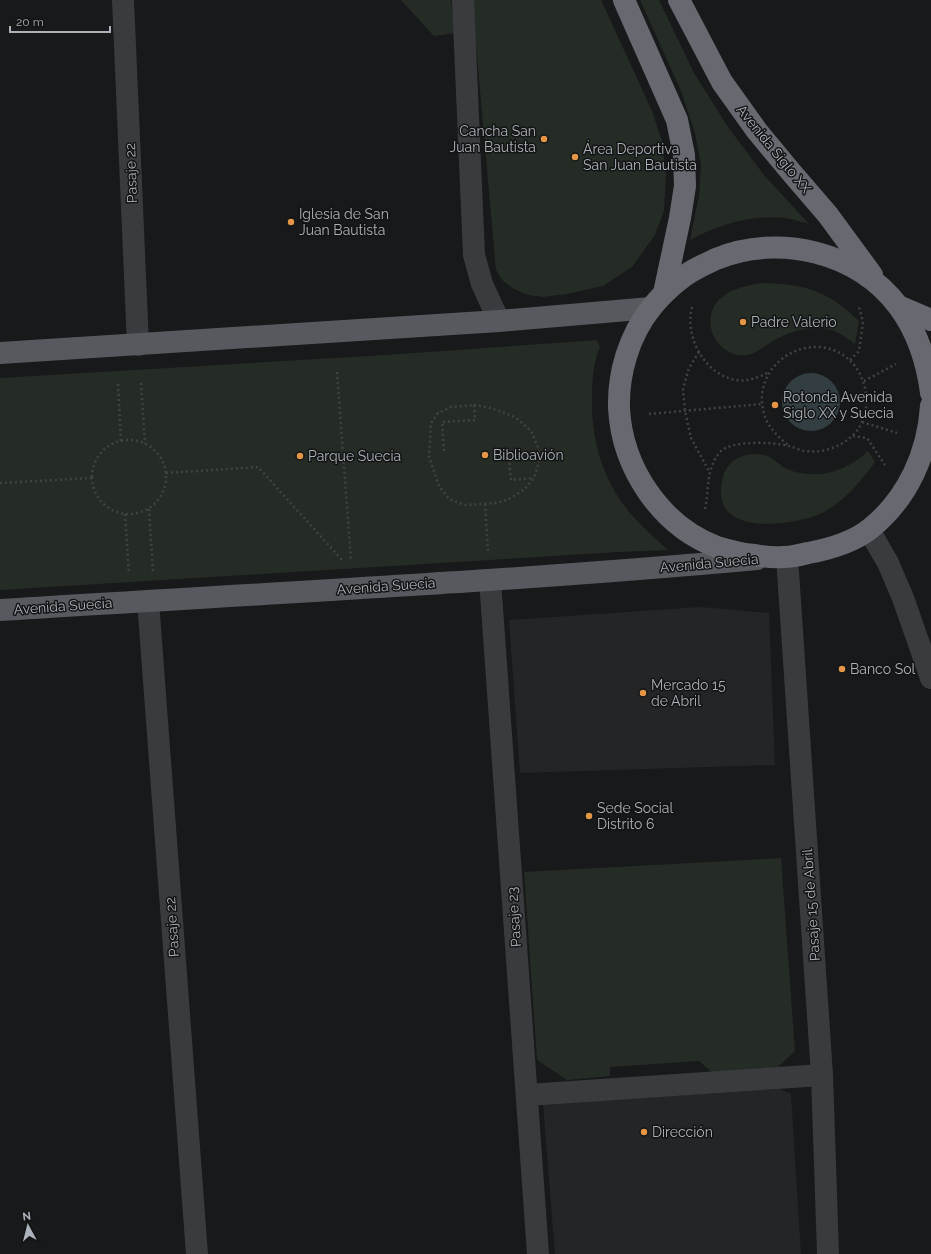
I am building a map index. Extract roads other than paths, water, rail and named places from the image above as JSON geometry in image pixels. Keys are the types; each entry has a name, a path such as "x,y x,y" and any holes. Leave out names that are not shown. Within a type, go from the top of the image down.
{"highway":[{"path":"624,0 677,120 684,155 685,186 680,218 657,301"},
{"name":"Avenida Siglo XX","path":"679,0 722,82 757,131 790,172 828,215 882,289"},
{"path":"931,393 928,371 920,344 912,327 898,306 882,289 866,276 850,266 822,254 799,248 775,247 751,248 727,254 709,262 682,278 657,301 640,325 628,351 622,373 619,397 624,444 632,466 644,487 658,506 675,522 695,536 716,546 739,553 779,557 819,551 846,543 869,530 891,509 906,488 918,467 926,444 931,406"},
{"path":"898,306 931,320"},
{"path":"906,488 931,462"}],"main road":[{"path":"0,354 499,321 657,301"},
{"name":"Avenida Suecia","path":"0,610 490,580 647,569 779,557"}],"street":[{"name":"Pasaje 22","path":"123,0 138,345"},
{"path":"463,0 474,255 482,284 499,321"},
{"path":"869,530 888,563 903,598 931,678"},
{"name":"Pasaje 15 de Abril","path":"779,557 791,602 822,1075 828,1254"},
{"name":"Pasaje 23","path":"490,580 538,1254"},
{"name":"Pasaje 22","path":"148,601 197,1254"},
{"path":"527,1095 822,1075"}],"place":[{"name":"Cancha San Juan Bautista","path":"544,139"},
{"name":"Área Deportiva San Juan Bautista","path":"575,157"},
{"name":"Iglesia de San Juan Bautista","path":"291,222"},
{"name":"Padre Valerio","path":"743,322"},
{"name":"Rotonda Avenida Siglo XX y Suecia","path":"775,405"},
{"name":"Biblioavión","path":"485,455"},
{"name":"Parque Suecia","path":"300,456"},
{"name":"Banco Sol","path":"842,669"},
{"name":"Mercado 15 de Abril","path":"643,693"},
{"name":"Sede Social Distrito 6","path":"589,816"},
{"name":"Dirección","path":"644,1132"}]}
